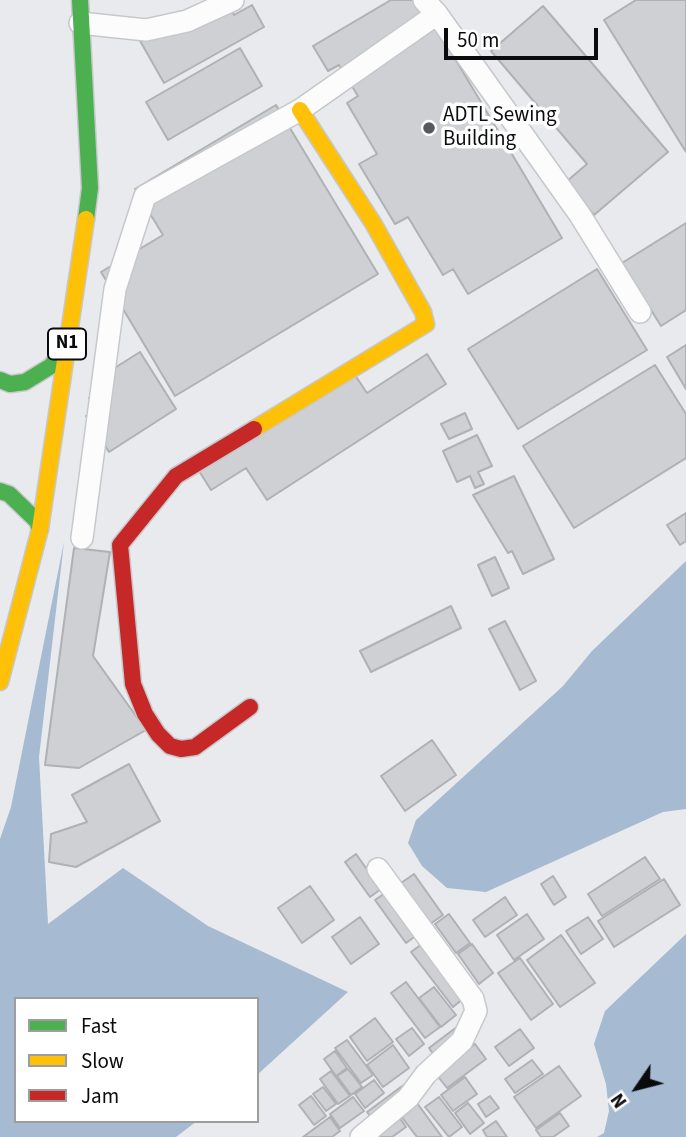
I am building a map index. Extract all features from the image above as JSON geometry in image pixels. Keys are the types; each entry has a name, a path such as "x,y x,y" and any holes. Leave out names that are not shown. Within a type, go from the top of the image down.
{"main road":[{"name":"N1","path":"0,682 40,529 90,188 80,0"},
{"path":"250,707 195,747 181,749 170,746 158,734 145,715 133,684 120,545 176,477 426,324 423,312 373,223 300,110"},
{"path":"0,380 10,384 24,383 51,366 67,346"},
{"path":"0,491 9,494 37,521 40,529"}],"street":[{"path":"80,23 146,30 187,21 233,0"},
{"path":"82,538 115,289 145,196 300,110 430,7 580,215 640,312"},
{"path":"361,1137 408,1098 426,1074 462,1041 476,1011 466,988 378,869"}],"water":[{"path":"64,542 39,757 48,924 123,868 208,926 348,992 259,1073 259,997 14,997 14,1123 194,1123 176,1137 0,1137 0,839 11,807"},
{"path":"686,561 686,809 663,812 486,892 447,888 422,866 408,843 416,820 563,686 592,651"},
{"path":"686,934 686,1137 597,1137 604,1133 609,1111 606,1084 594,1044 605,1011"}],"building":[{"path":"226,0 234,15 252,5 264,27 164,83 139,39"},
{"name":"ADTL Sewing Building","path":"391,0 420,0 562,238 468,294 453,269 443,275 408,217 395,224 359,164 377,154 347,103 358,96 339,65 328,71 313,46"},
{"path":"636,0 686,0 686,152 604,20"},
{"path":"543,6 668,152 594,215 566,182 587,164 491,51"},
{"path":"240,48 262,86 168,140 146,102"},
{"path":"276,105 378,274 175,396 101,272 163,235 135,189"},
{"path":"686,223 686,310 661,326 622,263"},
{"path":"597,269 647,350 518,429 468,349"},
{"path":"686,345 686,389 667,357"},
{"path":"140,352 176,409 109,452 86,416 96,410 89,398 111,384 105,374"},
{"path":"427,354 446,384 267,500 246,468 211,490 194,463 347,363 367,393"},
{"path":"655,365 686,414 686,458 574,528 523,446"},
{"path":"465,413 472,429 449,439 441,424"},
{"path":"477,435 492,466 478,472 484,484 475,488 470,476 457,482 443,451"},
{"path":"514,476 554,559 523,574 512,551 508,553 473,495"},
{"path":"686,513 686,541 680,545 667,525"},
{"path":"74,548 110,552 93,656 146,730 79,768 45,765"},
{"path":"495,557 509,588 492,596 478,565"},
{"path":"451,606 461,628 371,672 360,651"},
{"path":"505,621 536,681 520,690 489,629"},
{"path":"432,740 456,775 405,811 381,776"},
{"path":"129,764 160,821 76,867 49,862 51,834 87,822 72,795"},
{"path":"356,854 381,889 370,897 345,862"},
{"path":"645,857 660,879 602,916 588,894"},
{"path":"414,874 443,915 430,924 401,883"},
{"path":"553,876 566,897 554,905 541,884"},
{"path":"664,879 680,905 614,947 598,921"},
{"path":"310,886 334,920 302,943 278,908"},
{"path":"391,889 421,932 406,943 375,900"},
{"path":"505,897 517,915 485,937 473,920"},
{"path":"449,914 470,943 456,953 435,924"},
{"path":"527,914 544,939 514,960 497,935"},
{"path":"360,917 379,944 351,964 332,937"},
{"path":"588,917 603,939 581,954 566,931"},
{"path":"434,935 475,989 453,1007 411,952"},
{"path":"561,935 595,983 560,1007 527,960"},
{"path":"472,944 493,973 479,984 458,954"},
{"path":"520,958 553,1004 531,1020 498,973"},
{"path":"406,982 440,1027 425,1038 391,993"},
{"path":"434,987 456,1015 441,1027 419,998"},
{"path":"375,1018 393,1042 367,1061 350,1037"},
{"path":"466,1020 439,1062 429,1048"},
{"path":"412,1028 424,1044 409,1056 396,1039"},
{"path":"520,1029 534,1048 509,1066 495,1047"},
{"path":"347,1040 373,1075 361,1083 335,1048"},
{"path":"475,1044 486,1059 447,1088 436,1074"},
{"path":"393,1045 409,1068 383,1087 367,1065"},
{"path":"335,1051 347,1068 336,1076 324,1059"},
{"path":"532,1060 543,1074 515,1093 505,1079"},
{"path":"559,1066 581,1096 536,1128 514,1097"},
{"path":"348,1069 362,1087 351,1095 337,1076"},
{"path":"331,1071 350,1096 338,1104 320,1079"},
{"path":"465,1077 477,1094 453,1111 441,1095"},
{"path":"374,1080 384,1093 365,1108 355,1094"},
{"path":"405,1084 414,1097 377,1125 367,1112"},
{"path":"323,1087 336,1104 326,1111 313,1094"},
{"path":"311,1096 326,1116 314,1125 299,1105"},
{"path":"490,1096 499,1108 486,1117 478,1104"},
{"path":"353,1097 364,1111 340,1128 330,1114"},
{"path":"439,1097 462,1127 449,1137 425,1107"},
{"path":"414,1099 442,1137 417,1137 398,1112"},
{"path":"468,1103 484,1123 470,1134 455,1113"},
{"path":"560,1113 569,1126 553,1137 541,1137 536,1130"},
{"path":"397,1114 406,1127 392,1137 369,1137"},
{"path":"330,1117 340,1131 332,1137 303,1137"},
{"path":"496,1121 507,1137 487,1137 483,1130"}],"traffic: fast":[{"path":"80,0 90,188 86,219"},
{"path":"0,380 10,384 25,382 51,366 67,346"},
{"path":"0,491 9,494 37,521 40,529"}],"traffic: slow":[{"path":"254,429 426,324 423,312 373,223 300,110"},
{"path":"0,682 40,529 86,219"}],"traffic: jam":[{"path":"250,707 195,747 181,749 170,746 158,734 145,714 133,684 120,545 176,476 254,429"}],"place":[{"name":"ADTL Sewing Building","path":"429,128"}]}
